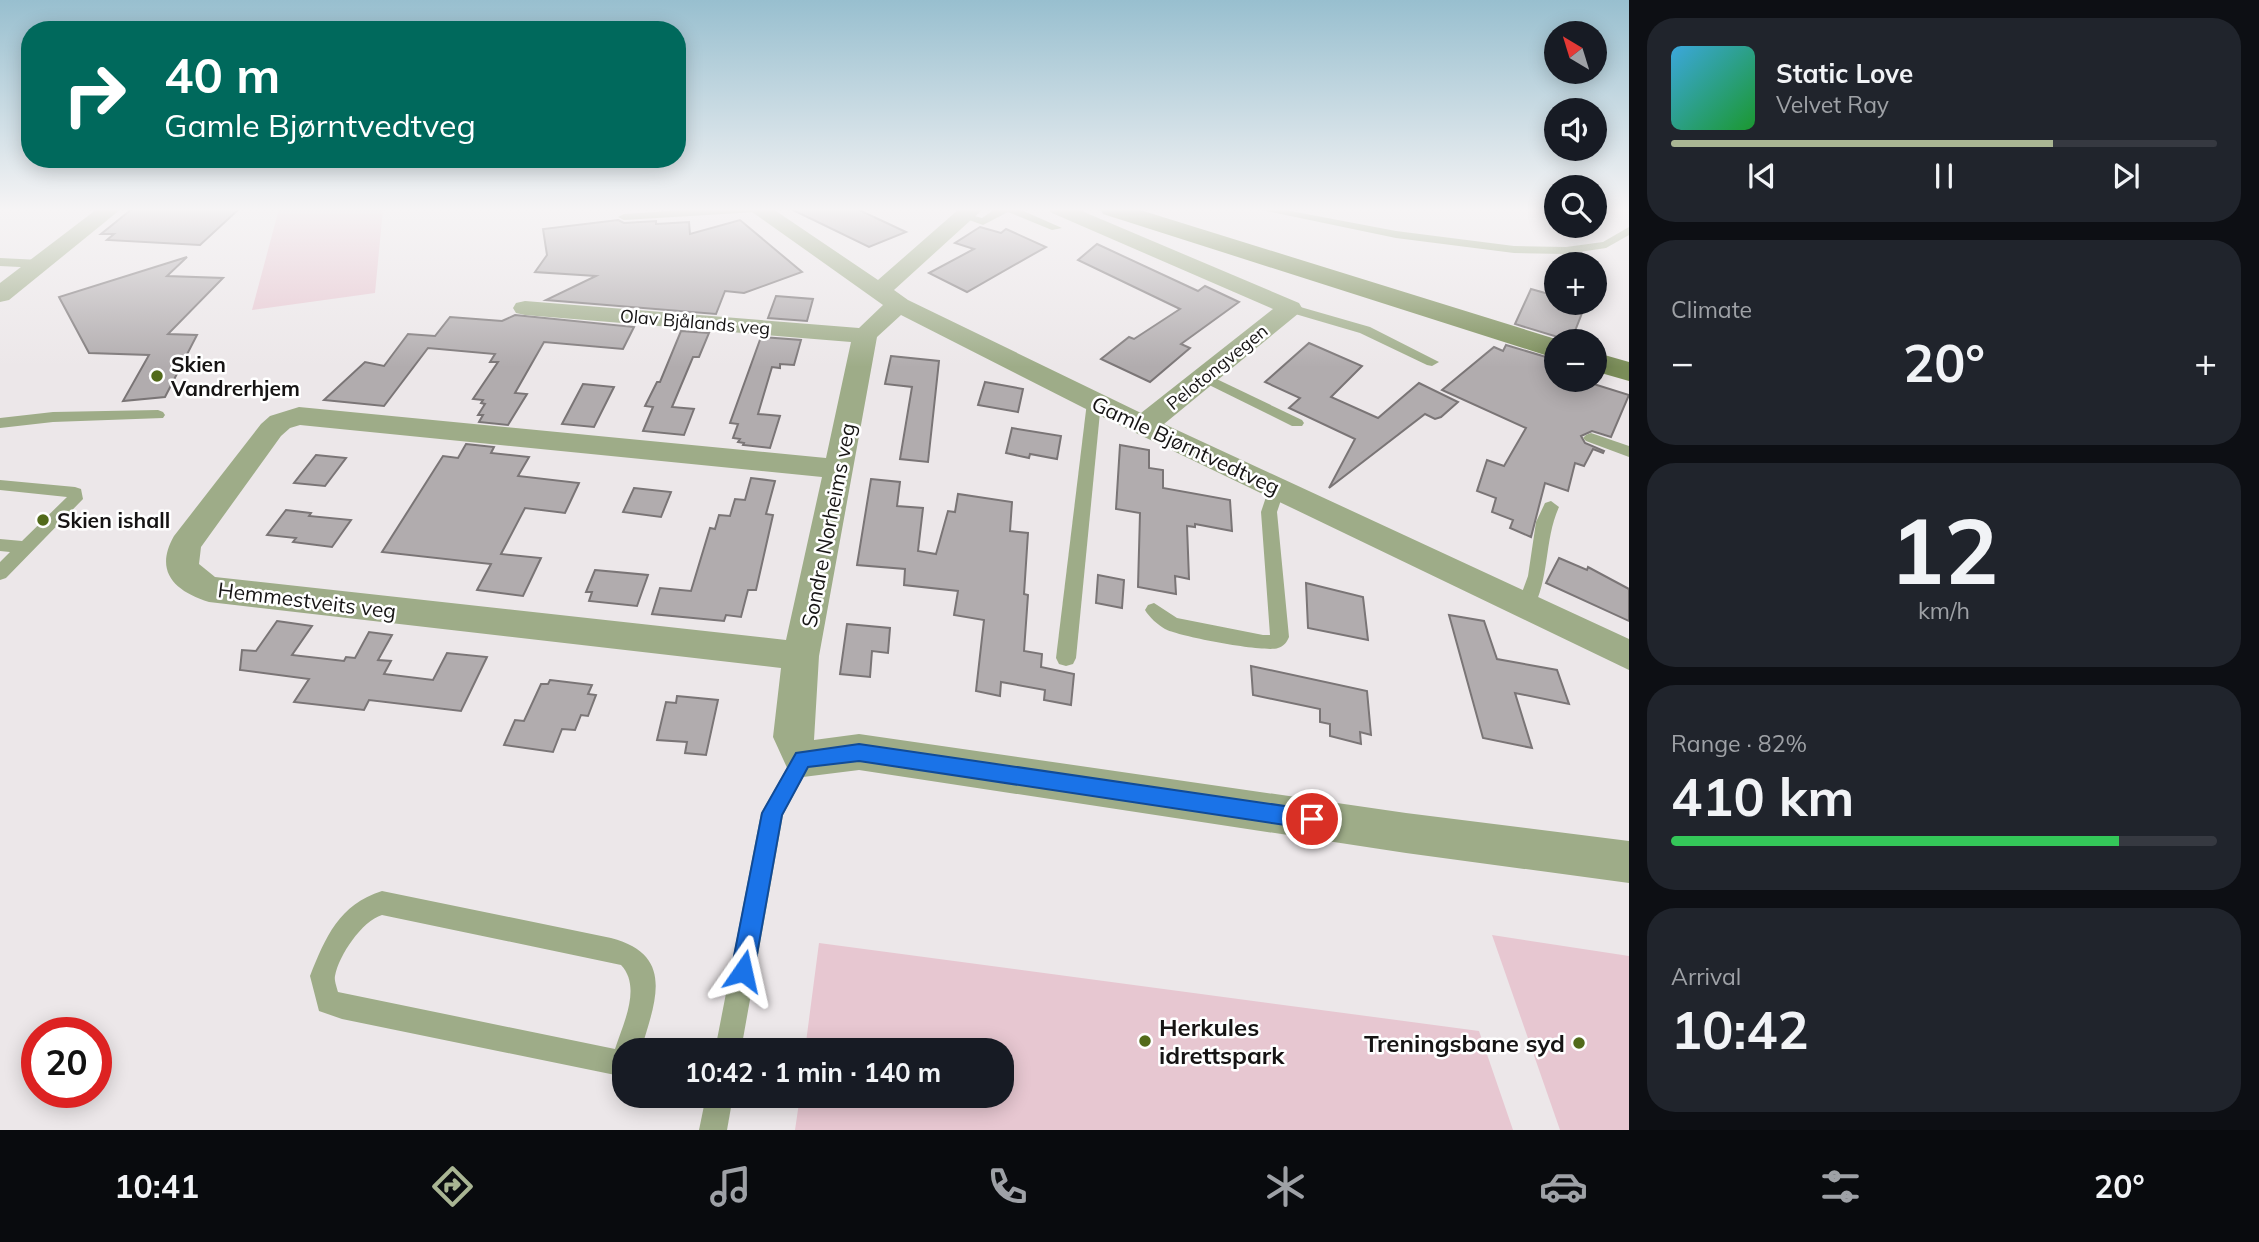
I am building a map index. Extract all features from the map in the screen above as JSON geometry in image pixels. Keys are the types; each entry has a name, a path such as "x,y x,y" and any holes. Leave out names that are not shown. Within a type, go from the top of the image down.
{"main road":[{"path":"1279,262 1544,345"},
{"path":"1607,365 1629,372"}],"street":[{"path":"0,295 43,262"},
{"name":"Gamle Bjørntvedtveg","path":"834,262 889,299 1094,402 1629,655"},
{"path":"865,336 881,318 889,299 923,262"},
{"path":"1170,262 1290,308"},
{"name":"Olav Bjålands veg","path":"525,308 865,336"},
{"name":"Pelotongvegen","path":"1144,425 1290,308"},
{"name":"Sondre Norheims veg","path":"803,759 793,737 801,656 865,336"},
{"name":"Hemmestveits veg","path":"801,656 209,589 193,580 181,568 182,556 187,544 271,430 280,422 299,416 840,469"},
{"path":"803,759 859,752 1406,833 1629,862"}],"lane":[{"path":"0,262 40,264"},
{"path":"1290,308 1365,330 1432,362"},
{"path":"1204,377 1297,423"},
{"path":"1066,658 1094,402"},
{"path":"0,423 53,417 158,415"},
{"path":"1591,438 1629,452"},
{"path":"0,485 75,493 71,505 0,573"},
{"path":"1154,610 1172,624 1263,643 1275,642 1280,637 1269,512 1277,488"},
{"path":"1526,606 1537,576 1544,522 1551,507"},
{"path":"0,545 25,547"},
{"path":"730,1038 772,813 803,759"},
{"path":"612,1060 328,1002 322,976 355,915 370,906 382,903 630,956 638,965 645,984 631,1038"},
{"path":"713,1130 718,1108"}],"shaded area":[{"path":"265,262 378,262 375,293 252,310"},
{"name":"Treningsbane syd","path":"1492,935 1629,956 1629,1130 1560,1130"},
{"name":"Herkules idrettspark","path":"819,943 1479,1031 1513,1130 795,1130 798,1108 1014,1108 1014,1038 807,1038"}],"building":[{"path":"172,262 182,262 167,276 223,278 168,334 197,335 165,397 123,401 149,355 89,353 59,297"},
{"path":"542,262 790,262 802,272 744,293 725,291 716,314 546,300 596,276 535,272"},
{"path":"950,262 1020,262 967,292 929,273"},
{"path":"1082,262 1135,262 1198,291 1205,286 1239,302 1181,344 1190,348 1150,382 1101,359 1129,337 1134,339 1180,309"},
{"path":"1531,289 1544,293 1544,315 1581,315 1576,329 1544,329 1544,333 1515,324"},
{"path":"776,296 813,299 807,321 768,318"},
{"path":"515,315 634,327 623,349 544,342 515,393 527,394 508,425 479,422 483,415 478,415 485,404 481,403 483,400 473,399 498,362 490,362 495,354 428,348 384,406 324,400 365,362 384,366 408,334 435,336 450,317 502,321"},
{"path":"681,331 709,333 699,357 693,357 672,407 694,409 684,435 643,431 653,407 645,406 657,382 660,382"},
{"path":"761,337 801,340 794,365 780,364 780,368 772,367 758,414 780,416 770,448 738,442 740,439 733,438 738,424 730,423"},
{"path":"1309,343 1362,366 1331,397 1378,418 1419,383 1458,402 1441,417 1435,419 1425,414 1329,488 1355,439 1289,408 1300,398 1265,382"},
{"path":"1506,345 1544,356 1544,392 1607,392 1607,388 1629,395 1611,437 1592,431 1581,436 1585,443 1604,451 1603,453 1593,449 1584,466 1575,463 1568,491 1545,483 1531,537 1510,528 1513,520 1492,512 1496,498 1477,491 1487,460 1504,466 1526,428 1442,390 1494,347 1503,351"},
{"path":"891,356 939,361 928,462 900,459 912,387 885,384"},
{"path":"985,382 1023,389 1018,412 978,405"},
{"path":"583,384 614,387 594,427 562,424"},
{"path":"1012,428 1061,436 1057,459 1030,454 1029,458 1006,453"},
{"path":"466,444 494,447 491,453 529,457 518,476 579,483 565,513 525,508 501,554 541,558 523,596 477,590 491,564 382,552 443,456 458,458"},
{"path":"1120,445 1149,450 1149,468 1163,470 1163,488 1230,500 1232,531 1195,524 1195,527 1187,526 1189,579 1175,576 1176,594 1138,587 1140,513 1116,509"},
{"path":"316,455 346,458 325,486 294,483"},
{"path":"751,478 775,481 766,514 773,515 756,590 748,590 741,617 726,615 724,621 652,614 660,588 691,591 710,528 715,529 719,515 730,516 735,499 745,500"},
{"path":"871,479 900,482 897,506 923,508 918,551 936,554 948,511 955,512 958,494 1012,502 1010,531 1028,533 1024,594 1028,595 1024,651 1042,654 1041,667 1074,674 1071,705 1044,700 1045,690 1001,682 1000,696 976,691 984,620 954,615 958,591 904,585 905,569 857,565"},
{"path":"634,488 671,492 661,517 623,512"},
{"path":"286,510 311,513 309,516 351,520 332,547 293,542 296,538 267,535"},
{"path":"1559,558 1587,570 1588,567 1629,589 1629,621 1546,583"},
{"path":"595,570 648,575 637,606 589,601 592,592 586,592"},
{"path":"1098,575 1124,580 1122,608 1096,603"},
{"path":"1306,583 1363,597 1368,640 1308,628"},
{"path":"1449,615 1484,621 1497,659 1557,670 1569,704 1515,693 1532,748 1483,738"},
{"path":"277,621 312,626 292,655 344,661 346,657 355,658 369,632 392,635 378,660 391,661 384,674 433,680 447,653 487,657 461,711 369,700 364,710 294,702 309,679 240,670 242,650 256,651"},
{"path":"847,624 890,628 888,653 872,651 870,677 840,674"},
{"path":"1251,666 1367,691 1371,735 1360,732 1361,744 1330,736 1330,724 1320,722 1320,709 1253,695"},
{"path":"550,680 592,685 588,694 596,695 588,716 581,715 575,730 562,729 553,752 504,745 515,720 524,721 541,684 548,684"},
{"path":"677,696 718,700 706,755 685,753 687,742 657,740 666,702 676,703"}],"place":[{"name":"Skien Vandrerhjem","path":"157,376"},
{"name":"Skien ishall","path":"43,520"},
{"name":"Herkules idrettspark","path":"1145,1041"},
{"name":"Treningsbane syd","path":"1579,1043"}],"route":[{"path":"743,971 772,813 803,759 859,752 1312,819"}]}
